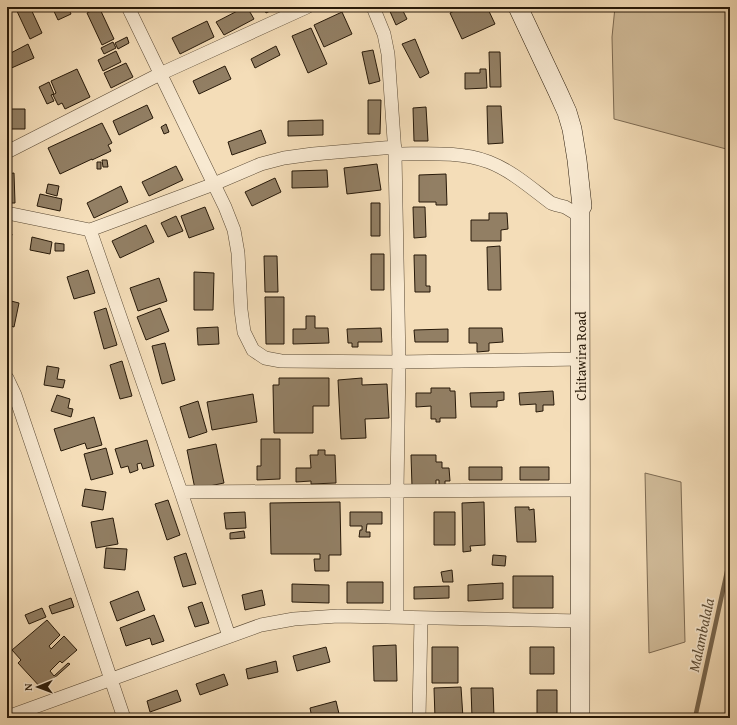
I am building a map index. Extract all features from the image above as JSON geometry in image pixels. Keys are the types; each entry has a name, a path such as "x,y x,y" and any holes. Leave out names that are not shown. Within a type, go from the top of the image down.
{"street":[{"path":"128,7 225,206 234,230 238,253 241,310 244,332 253,350 264,358 281,361 399,362 581,358"},
{"path":"7,152 160,74 307,7"},
{"path":"373,7 384,34 388,54 395,150 399,362 397,617"},
{"name":"Chitawira Road","path":"518,7 567,112 572,129 577,160 582,206 580,209 580,718"},
{"path":"7,213 90,230 214,184 261,164 284,158 313,154 395,150 453,154 490,162 509,173 551,203 557,206 565,207 580,216"},
{"path":"90,230 181,492 229,636"},
{"path":"7,378 15,395 124,718"},
{"path":"181,492 580,490"},
{"path":"7,717 261,625 294,619 338,616 580,621"},
{"path":"419,718 421,618"}],"shaded area":[{"path":"615,7 730,7 730,150 614,119 612,37"},
{"path":"645,473 681,482 685,642 649,653"}],"building":[{"path":"15,7 30,7 42,33 30,39"},
{"path":"52,7 68,7 71,14 58,20"},
{"path":"99,7 114,39 102,45 87,13"},
{"path":"247,7 254,19 224,35 216,22"},
{"path":"263,7 278,7 266,13"},
{"path":"388,7 401,7 407,19 396,25"},
{"path":"462,7 487,7 495,24 462,39 450,13"},
{"path":"342,12 352,34 324,47 314,25"},
{"path":"207,21 214,37 180,54 172,38"},
{"path":"311,28 327,64 308,73 292,36"},
{"path":"127,37 129,43 118,49 115,43"},
{"path":"415,39 429,73 420,78 402,44"},
{"path":"113,42 116,48 104,54 101,48"},
{"path":"28,44 34,58 7,70 7,55"},
{"path":"276,46 280,55 255,68 251,59"},
{"path":"373,50 380,81 369,84 362,52"},
{"path":"116,51 121,62 103,71 98,60"},
{"path":"489,52 500,52 501,87 490,87"},
{"path":"126,63 133,77 111,88 104,73"},
{"path":"225,66 231,79 199,94 193,81"},
{"path":"77,69 90,97 65,109 62,103 58,105 53,95 56,93 51,81"},
{"path":"480,69 486,69 487,88 465,89 465,73 480,73"},
{"path":"49,82 54,94 51,95 54,101 47,104 39,87"},
{"path":"368,100 381,100 380,134 368,134"},
{"path":"147,105 153,118 119,135 113,121"},
{"path":"487,106 501,106 503,143 488,144"},
{"path":"426,107 428,141 414,141 413,108"},
{"path":"7,109 25,109 25,129 7,129"},
{"path":"323,120 323,135 288,136 288,121"},
{"path":"102,123 112,143 108,145 111,151 60,174 48,148"},
{"path":"166,124 169,132 164,134 161,127"},
{"path":"261,130 266,143 232,155 228,142"},
{"path":"102,160 107,160 108,167 103,167"},
{"path":"97,162 101,162 101,169 97,169"},
{"path":"377,164 381,190 347,194 344,168"},
{"path":"176,166 183,180 149,196 142,182"},
{"path":"327,170 328,187 292,188 292,171"},
{"path":"14,173 15,203 7,203 7,174"},
{"path":"446,174 447,205 436,205 436,202 419,202 419,175"},
{"path":"275,178 281,192 252,206 245,192"},
{"path":"48,184 59,186 57,196 46,193"},
{"path":"121,186 128,202 94,218 87,203"},
{"path":"40,194 62,199 60,211 37,206"},
{"path":"371,203 380,203 380,236 371,236"},
{"path":"205,207 214,229 189,238 181,216"},
{"path":"413,207 425,207 426,237 414,238"},
{"path":"489,213 507,213 508,229 501,230 501,241 471,241 471,220 489,220"},
{"path":"176,216 183,231 168,237 161,223"},
{"path":"146,225 154,242 120,258 112,241"},
{"path":"7,232 12,234 9,245 7,245"},
{"path":"32,237 52,242 50,254 30,250"},
{"path":"55,243 64,244 64,251 55,251"},
{"path":"500,246 501,290 488,290 487,247"},
{"path":"371,254 384,254 384,290 371,290"},
{"path":"414,255 426,255 426,286 430,286 430,292 415,292"},
{"path":"264,256 277,256 278,292 265,292"},
{"path":"88,270 95,293 74,299 67,277"},
{"path":"194,272 214,273 213,310 194,310"},
{"path":"159,278 167,301 138,311 130,288"},
{"path":"265,297 284,297 284,344 266,344"},
{"path":"7,300 19,303 14,327 7,325"},
{"path":"106,308 117,345 104,349 94,312"},
{"path":"160,308 169,331 146,340 137,317"},
{"path":"306,316 315,316 315,328 328,328 329,343 293,344 293,329 306,329"},
{"path":"218,327 219,344 198,345 197,328"},
{"path":"381,328 382,342 358,342 358,347 352,347 352,343 348,343 347,329"},
{"path":"469,328 502,328 503,342 489,343 489,351 477,352 477,343 469,343"},
{"path":"448,329 448,342 415,342 414,330"},
{"path":"165,343 175,380 162,384 152,346"},
{"path":"122,361 132,396 120,399 110,365"},
{"path":"47,366 59,368 57,379 65,380 63,388 44,385"},
{"path":"279,378 329,378 329,406 313,406 313,433 274,433 273,385 279,385"},
{"path":"362,378 362,385 387,384 389,418 365,419 366,438 341,439 338,380"},
{"path":"431,388 450,388 450,391 455,391 456,418 440,418 440,422 436,422 436,419 431,419 431,406 416,407 416,393 431,393"},
{"path":"553,391 554,405 543,405 543,411 536,412 536,404 520,405 519,393"},
{"path":"504,392 504,400 497,401 497,407 471,407 470,393"},
{"path":"253,394 257,422 212,430 207,402"},
{"path":"57,395 70,399 68,408 73,409 71,417 51,411"},
{"path":"198,401 207,432 189,438 180,407"},
{"path":"94,417 102,445 87,449 85,443 61,451 54,429"},
{"path":"261,439 280,439 280,479 257,480 257,466 261,466"},
{"path":"147,440 154,466 143,469 141,463 137,464 138,470 130,473 128,466 121,468 115,449"},
{"path":"216,444 224,483 195,489 187,450"},
{"path":"106,448 113,474 91,480 84,454"},
{"path":"318,450 325,450 325,455 335,455 336,483 311,484 311,481 296,482 296,468 311,468 310,455 318,455"},
{"path":"411,455 436,455 436,462 442,462 442,468 449,468 450,481 445,481 445,486 439,486 439,480 436,480 436,487 412,487"},
{"path":"469,467 502,467 502,480 469,480"},
{"path":"520,467 549,467 549,480 520,480"},
{"path":"85,489 106,492 103,510 82,506"},
{"path":"168,500 180,535 167,540 155,504"},
{"path":"340,502 341,555 329,555 329,571 315,571 314,559 320,559 320,554 271,554 270,503"},
{"path":"484,502 485,545 470,546 471,551 463,552 462,503"},
{"path":"515,507 529,507 529,510 534,509 536,542 517,542"},
{"path":"245,512 246,528 226,529 224,513"},
{"path":"350,512 382,512 382,524 367,524 366,532 370,532 370,537 359,537 362,526 350,526"},
{"path":"434,512 455,512 455,545 434,545"},
{"path":"113,518 118,544 96,548 91,522"},
{"path":"244,531 245,538 230,539 230,533"},
{"path":"106,548 127,549 125,570 104,568"},
{"path":"186,553 196,584 183,587 174,557"},
{"path":"493,555 506,556 505,566 492,565"},
{"path":"452,570 453,582 443,582 441,572"},
{"path":"513,576 553,576 553,608 513,608"},
{"path":"347,582 383,582 383,603 347,603"},
{"path":"503,583 503,599 468,601 468,585"},
{"path":"292,584 329,585 329,603 292,602"},
{"path":"449,586 449,598 414,599 414,587"},
{"path":"262,590 265,605 245,610 242,595"},
{"path":"138,591 145,610 117,621 110,602"},
{"path":"71,598 74,607 52,614 49,606"},
{"path":"202,602 209,623 195,627 188,607"},
{"path":"42,608 46,617 29,624 25,615"},
{"path":"154,615 164,641 152,645 150,638 126,646 120,628"},
{"path":"47,620 60,635 49,646 51,649 64,636 77,650 62,663 60,661 50,671 54,676 68,663 70,664 42,689 18,663 21,660 12,650"},
{"path":"396,645 397,681 374,681 373,646"},
{"path":"326,647 330,662 297,671 293,656"},
{"path":"432,647 458,647 458,683 432,683"},
{"path":"530,647 554,647 554,674 530,674"},
{"path":"276,661 278,672 248,679 246,669"},
{"path":"224,674 228,685 200,695 196,684"},
{"path":"461,687 463,718 435,718 434,688"},
{"path":"471,688 493,688 494,718 472,718"},
{"path":"177,690 181,701 150,712 147,701"},
{"path":"537,690 557,690 557,718 537,718"},
{"path":"336,701 340,718 312,718 310,708"}],"waterway":[{"name":"Malambalala","path":"695,718 730,558"}]}
